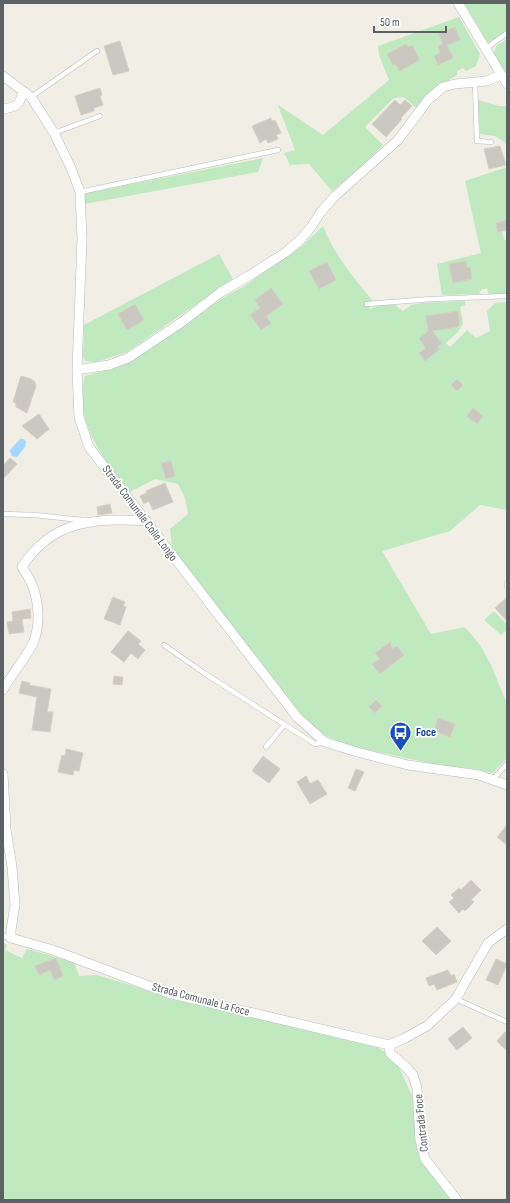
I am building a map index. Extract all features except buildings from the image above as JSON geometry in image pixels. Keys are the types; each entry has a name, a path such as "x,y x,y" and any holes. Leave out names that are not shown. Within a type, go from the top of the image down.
{"street":[{"path":"458,3 507,84"},
{"path":"77,370 109,365 128,358 182,322 221,292 286,252 300,240 335,196 398,140 428,100 444,87 487,81 501,75"},
{"name":"Strada Comunale Colle Longo","path":"3,76 27,95 54,133 71,168 80,192 82,239 77,370 79,417 89,447 297,717 325,742 408,765 479,775 507,785"},
{"path":"3,109 14,107 27,95"},
{"path":"3,690 32,645 37,633 38,622 36,601 31,581 22,567 30,555 47,538 75,524 98,520 146,521"},
{"name":"Strada Comunale La Foce","path":"3,774 6,829 12,867 15,905 11,930 7,937 53,950 168,993 389,1045"},
{"path":"389,1045 427,1026 456,999 488,943 507,929"},
{"name":"Contrada Foce","path":"389,1045 390,1053 406,1067 413,1076 417,1088 420,1140 425,1159 457,1200"}],"lane":[{"path":"485,49 507,33"},
{"path":"27,95 97,50"},
{"path":"475,82 477,141 491,142"},
{"path":"54,133 100,116"},
{"path":"80,192 278,150"},
{"path":"367,304 432,299 507,296"},
{"path":"3,514 34,515 82,520 86,522"},
{"path":"164,645 204,673 315,744 325,742"},
{"path":"266,747 284,725"},
{"path":"492,780 507,764"},
{"path":"456,999 507,1022"}],"green space":[{"path":"464,3 507,3 507,30 488,43"},
{"path":"459,17 480,54 476,66 466,71 463,68 457,71 457,75 433,90 416,108 404,97 394,98 365,127 383,145 363,165 332,191 309,164 290,165 284,153 295,150 278,105 323,135 389,80 379,55 378,46"},
{"path":"507,39 507,76 494,54 496,46"},
{"path":"478,100 499,106 507,106 507,144 495,136 480,134"},
{"path":"263,158 258,172 85,204 84,194 87,193"},
{"path":"507,167 507,220 496,223 502,231 504,239 507,241 507,294 489,295 487,288 481,290 479,294 442,295 437,264 481,253 465,181"},
{"path":"323,226 332,246 372,300 369,309 380,305 395,305 403,311 411,305 422,303 465,301 465,305 460,307 463,324 457,333 446,343 450,347 467,330 476,338 490,331 487,311 495,303 507,302 507,510 480,505 450,531 382,551 431,634 465,627 480,645 491,665 507,704 507,758 493,773 475,769 438,765 346,745 321,733 301,716 172,547 170,529 188,514 185,498 178,484 155,479 130,492 101,453 87,424 83,408 82,392 85,376 115,368 184,326 224,297 243,287 302,246"},
{"path":"219,254 233,279 127,352 96,362 85,361 83,356 84,325"},
{"path":"494,611 507,625 507,633 505,631 501,635 484,620"},
{"path":"3,942 7,945 5,950 22,958 27,949 74,962 79,976 97,975 166,996 376,1046 389,1055 400,1069 413,1098 418,1154 451,1200 3,1200"}],"water":[{"path":"20,439 24,439 26,442 25,447 17,457 12,456 10,450"}],"place":[{"name":"Foce","path":"400,752"}]}
